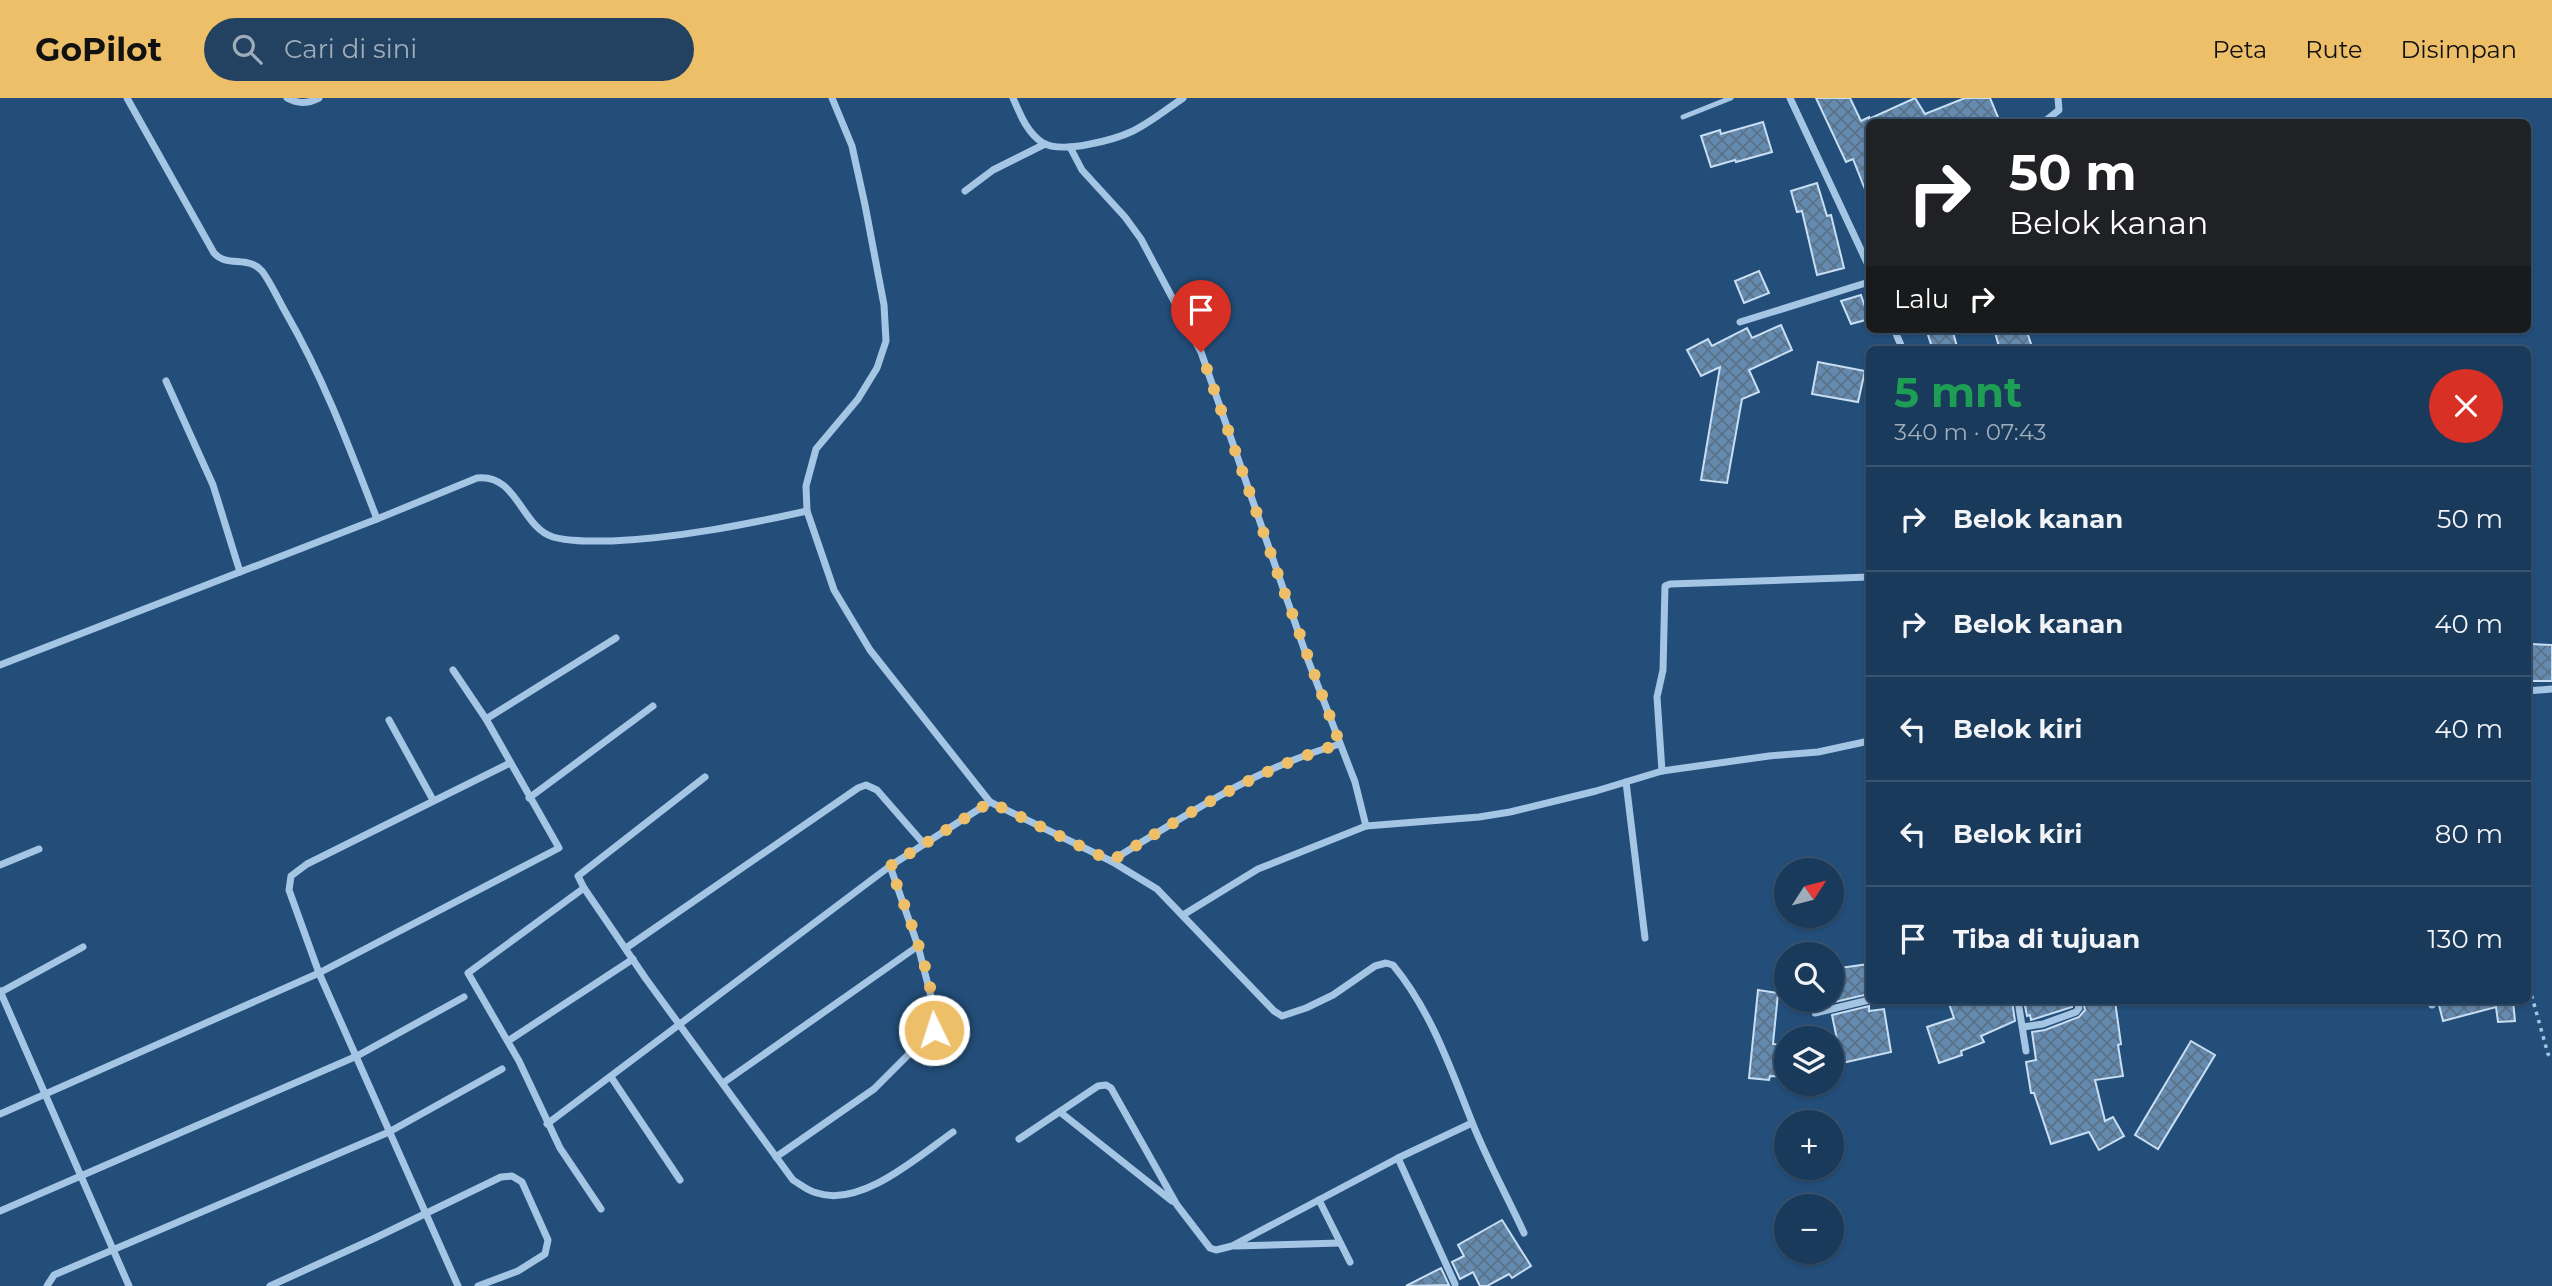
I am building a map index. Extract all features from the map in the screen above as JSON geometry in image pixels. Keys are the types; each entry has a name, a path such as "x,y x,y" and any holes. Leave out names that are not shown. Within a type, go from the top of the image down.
{"street":[{"path":"127,98 214,253 223,261 254,264 268,282 319,373 377,519"},
{"path":"287,98 300,103 310,103 319,98"},
{"path":"1013,98 1026,126 1045,144"},
{"path":"965,191 993,170 1045,144 1070,147 1130,132 1183,98"},
{"path":"1790,98 1866,261"},
{"path":"2048,119 2059,110 2058,98"},
{"path":"835,99 852,146 865,205 884,305 886,341 877,368 858,399 816,449 806,486 807,511 834,590 870,650 990,802 1111,861 1157,889 1274,1011 1282,1016 1307,1008 1333,995 1375,966 1386,963 1393,965 1426,1011 1454,1073 1472,1123 1524,1233"},
{"path":"1070,147 1082,170 1125,217 1141,239 1201,352 1303,647 1355,782 1366,826"},
{"path":"1740,322 1866,283"},
{"path":"166,381 213,485 240,572"},
{"path":"0,665 477,478 487,477 506,487 549,536 562,539 645,539 747,524 807,511"},
{"path":"1662,771 1657,697 1663,670 1665,586 1866,577"},
{"path":"486,719 616,638"},
{"path":"0,1114 319,973 559,848 486,719 453,670"},
{"path":"2531,691 2552,690"},
{"path":"529,798 653,706"},
{"path":"389,720 433,800"},
{"path":"1183,915 1258,869 1366,826 1510,812 1662,771 1757,757 1818,752 1866,742"},
{"path":"1111,861 1245,780 1314,751 1340,744"},
{"path":"458,1286 319,973 289,890 291,876 307,864 510,763"},
{"path":"705,777 578,876 679,1026 793,1180 816,1193 831,1196 857,1194 900,1170 953,1132"},
{"path":"1626,782 1645,939"},
{"path":"625,948 866,785 877,790 924,844"},
{"path":"547,1124 890,866 990,802"},
{"path":"0,865 39,849"},
{"path":"776,1157 874,1088 934,1030 935,1012 918,946 890,866"},
{"path":"584,888 467,973 508,1041 547,1124 601,1209"},
{"path":"723,1083 918,946"},
{"path":"83,947 0,992 129,1286"},
{"path":"508,1041 633,959"},
{"path":"0,1211 357,1056 464,997"},
{"path":"1815,1013 1866,1001"},
{"path":"2019,1004 2026,1051"},
{"path":"2023,1027 2043,1024 2076,1012 2077,1004"},
{"path":"47,1286 54,1275 389,1132 502,1069"},
{"path":"611,1077 680,1180"},
{"path":"1019,1139 1098,1086 1106,1085 1111,1088 1177,1205 1212,1250 1340,1243"},
{"path":"1060,1112 1177,1205"},
{"path":"1232,1247 1398,1158 1472,1123"},
{"path":"1398,1158 1455,1284"},
{"path":"270,1286 501,1177 512,1176 522,1182 548,1240 545,1254 517,1271 478,1286"},
{"path":"1319,1200 1350,1262"}],"lane":[{"path":"1682,117 1731,98"}],"path":[{"path":"2531,993 2548,1054 2552,1059"}],"building":[{"path":"1816,98 1850,98 1861,121 1869,117 1866,119 1866,192 1853,159 1846,162"},
{"path":"1915,98 1925,114 1965,98 1990,98 1999,119 1869,119"},
{"path":"1763,122 1772,152 1711,167 1701,136 1720,130 1721,134"},
{"path":"1817,183 1827,216 1831,215 1844,268 1817,275 1802,211 1797,212 1791,191"},
{"path":"1759,271 1769,293 1744,303 1735,281"},
{"path":"1861,295 1866,320 1851,324 1841,301"},
{"path":"1781,325 1792,350 1749,370 1759,392 1742,399 1727,483 1701,480 1720,367 1701,376 1687,350 1708,339 1712,346 1747,328 1752,338"},
{"path":"1927,333 1953,333 1957,346 1932,346"},
{"path":"1995,333 2027,333 2032,346 1999,346"},
{"path":"1818,362 1865,371 1858,402 1812,394"},
{"path":"2531,644 2552,645 2552,681 2531,681"},
{"path":"1866,964 1866,995 1844,1000 1844,967"},
{"path":"1758,990 1774,992 1774,1012 1776,1012 1774,1076 1770,1076 1769,1080 1749,1078"},
{"path":"1949,1004 2012,1004 2015,1021 1981,1036 1984,1042 1961,1051 1962,1055 1939,1063 1927,1027 1954,1018"},
{"path":"2025,1004 2072,1004 2072,1007 2031,1020 2030,1015 2027,1016"},
{"path":"2084,1004 2115,1004 2121,1044 2118,1045 2123,1076 2095,1080 2105,1121 2113,1117 2124,1136 2099,1150 2089,1132 2051,1144 2034,1093 2031,1093 2026,1062 2036,1060 2032,1032 2079,1017 2085,1010"},
{"path":"2439,1004 2513,1004 2515,1021 2498,1022 2496,1007 2443,1021"},
{"path":"1869,1006 1869,1011 1884,1009 1891,1052 1844,1063 1844,1026 1834,1026 1832,1015"},
{"path":"2191,1041 2215,1055 2158,1149 2135,1135"},
{"path":"1502,1220 1531,1266 1512,1278 1509,1274 1487,1286 1480,1286 1473,1272 1460,1279 1452,1262 1464,1256 1458,1245"},
{"path":"1441,1268 1449,1285 1406,1286"}],"route":[{"path":"934,1030 935,1012 918,946 890,866 990,802 1111,861 1245,780 1314,751 1340,744 1201,352"}]}
